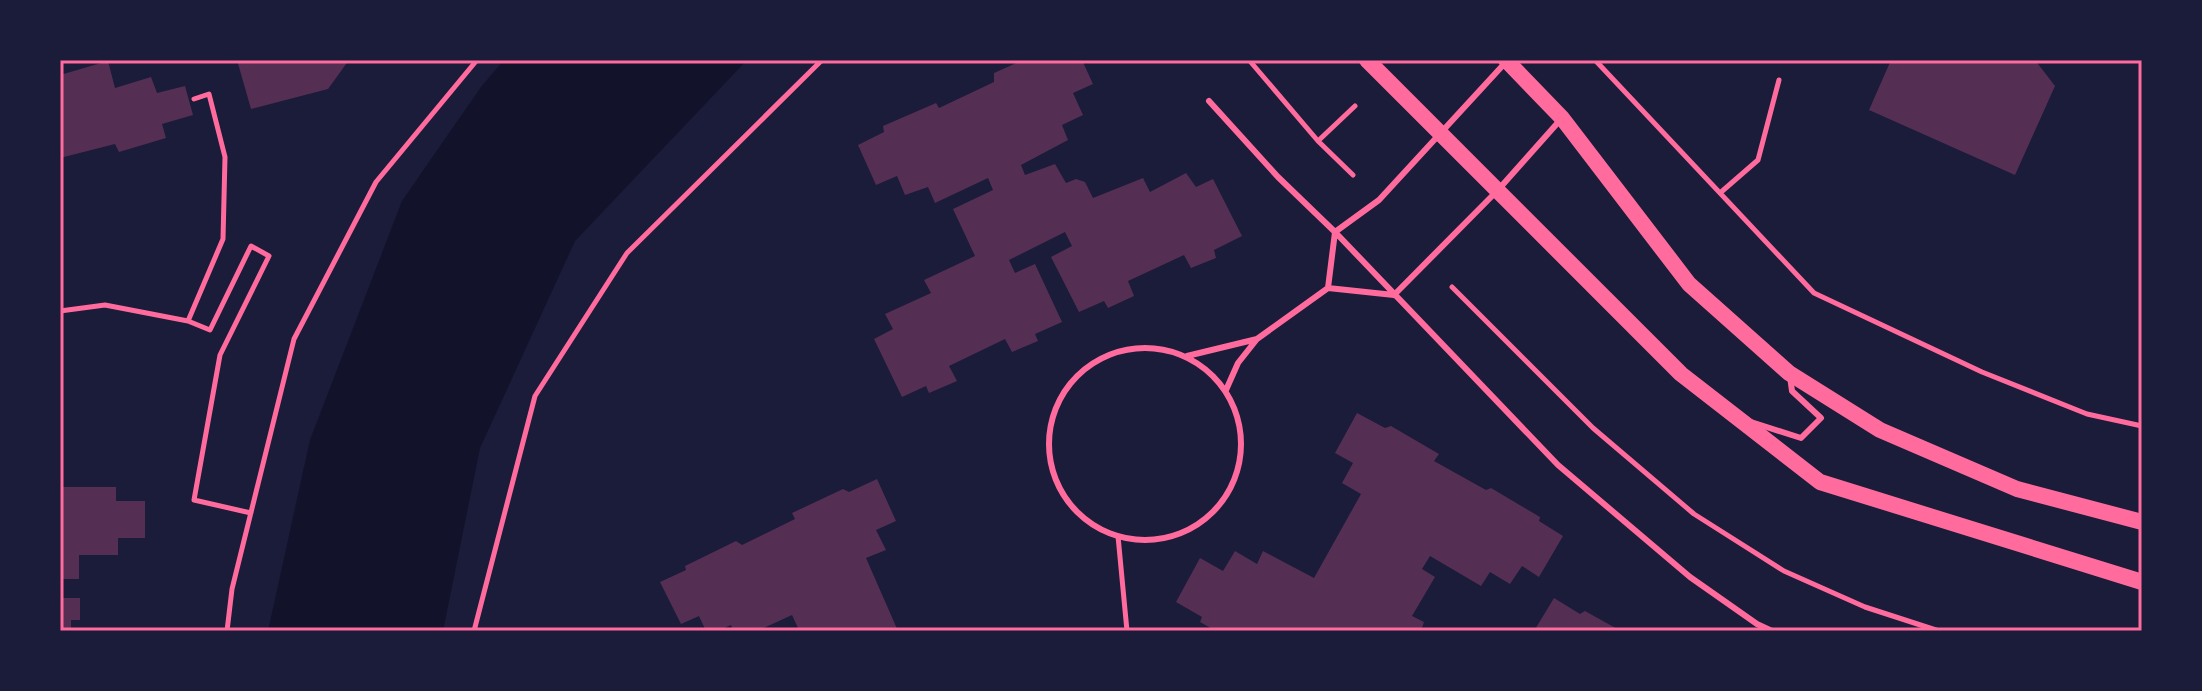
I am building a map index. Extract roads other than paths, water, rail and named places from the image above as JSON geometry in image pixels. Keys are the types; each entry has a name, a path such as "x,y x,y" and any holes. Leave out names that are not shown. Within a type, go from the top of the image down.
{"main road":[{"path":"1367,60 1681,374 1820,482 2142,582"},
{"path":"1506,61 1562,118 1689,284 1789,373 1880,430 2017,489 2142,522"}],"lane":[{"path":"1328,288 1335,232 1379,200 1442,135 1506,61"},
{"path":"1209,101 1278,177 1335,232 1558,465 1690,577 1757,624 1772,631"},
{"path":"1394,295 1498,190 1562,118"},
{"path":"1226,390 1238,363 1257,339 1328,288 1394,295"},
{"path":"1185,357 1257,339"},
{"path":"1138,347 1171,350 1185,357 1202,365 1226,390 1240,420 1242,453 1232,486 1213,513 1184,532 1152,540 1118,536 1088,522 1065,498 1051,467 1047,434 1057,401 1077,374 1105,356 1138,347"},
{"path":"1738,417 1801,438 1821,418 1792,391 1789,373"}]}
